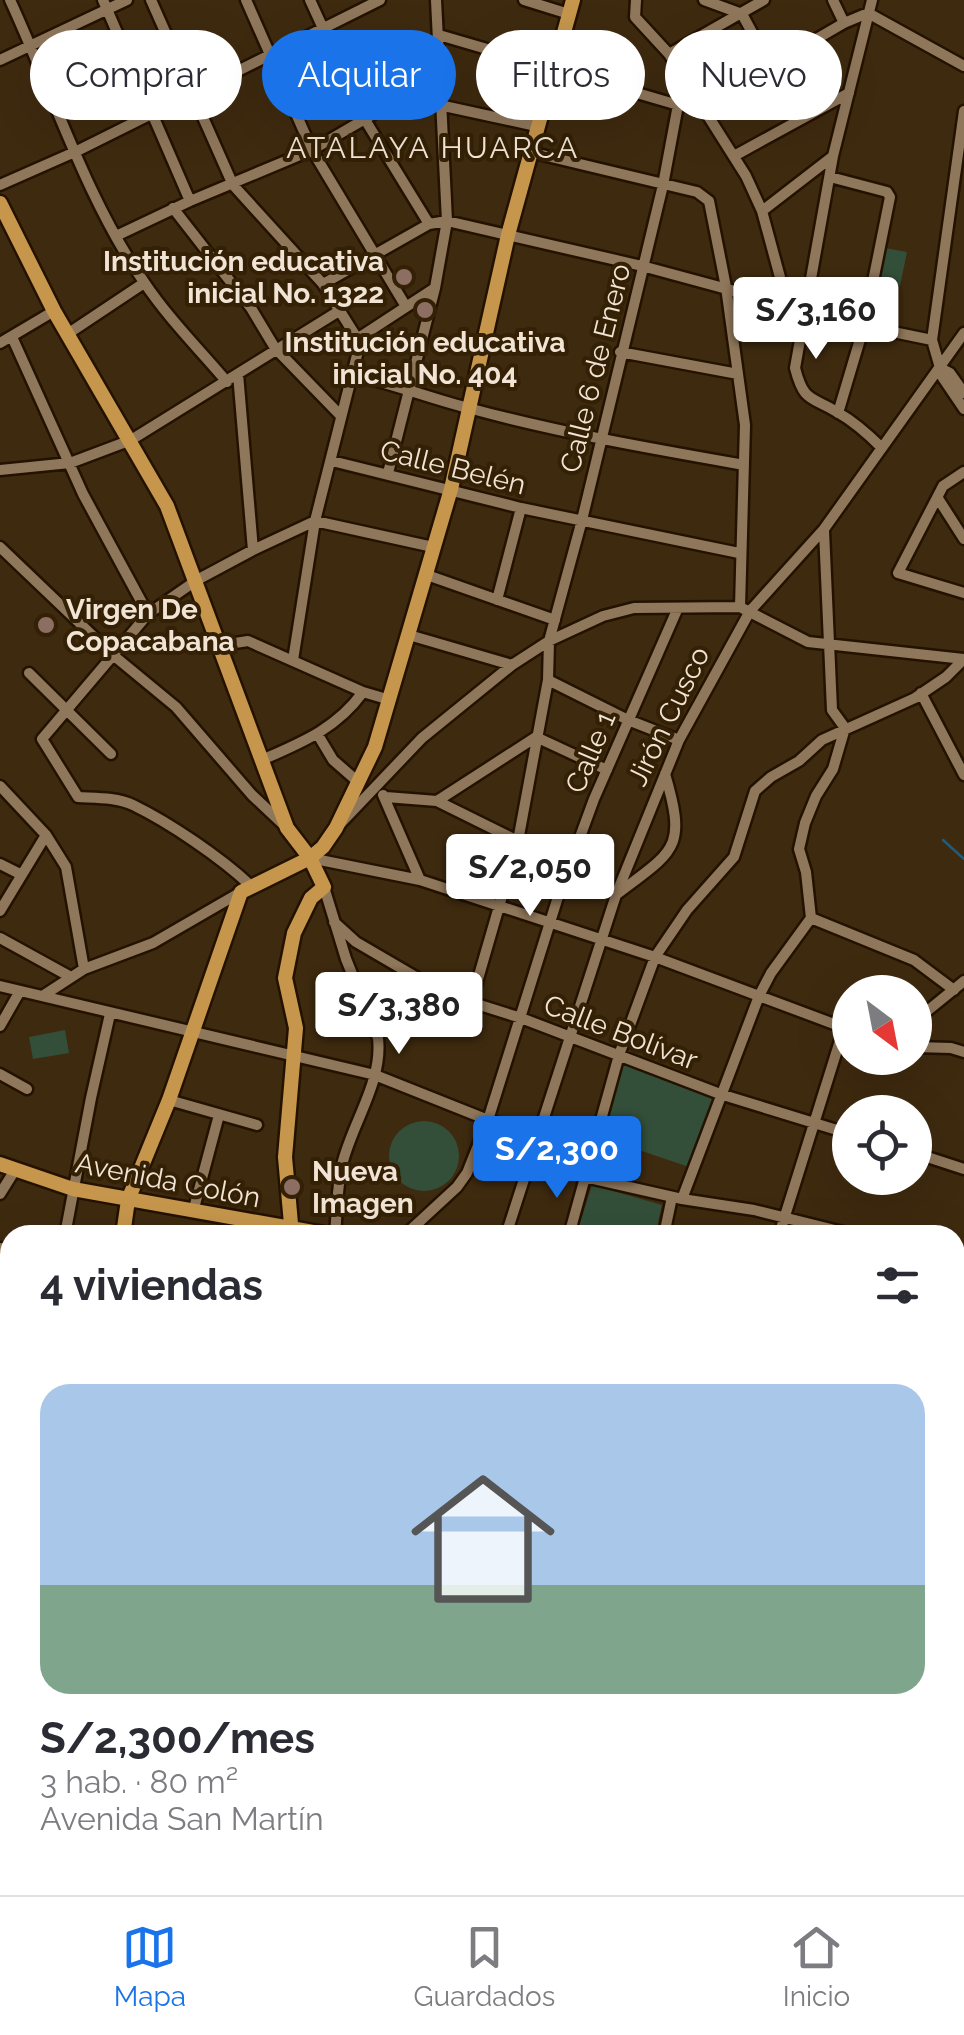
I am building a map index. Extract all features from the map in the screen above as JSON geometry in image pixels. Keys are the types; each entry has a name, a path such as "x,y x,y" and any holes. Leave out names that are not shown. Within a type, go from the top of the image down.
{"main road":[{"path":"125,1225 128,1200 169,1100 245,888 310,858 336,828 375,747 450,489 538,120"},
{"path":"0,203 54,312 167,506 287,828 310,858 324,888 304,910 288,956 286,978 296,1028 285,1157 291,1225"},
{"name":"Avenida Colón","path":"7,1167 73,1189 257,1225"}],"street":[{"path":"10,0 30,44"},
{"path":"60,30 106,5 128,0"},
{"path":"150,0 164,30"},
{"path":"246,0 262,38"},
{"path":"310,0 323,28"},
{"path":"319,30 363,4 380,0"},
{"path":"436,0 438,30"},
{"path":"524,0 571,7"},
{"path":"636,0 635,17 665,50"},
{"path":"704,0 742,14 751,30"},
{"path":"713,30 764,0"},
{"path":"832,0 844,23"},
{"path":"872,0 833,156 796,352 798,380 810,402 838,413 882,448"},
{"path":"106,5 117,30"},
{"path":"833,30 868,12"},
{"path":"868,12 964,66"},
{"path":"0,60 30,46"},
{"path":"842,96 849,92"},
{"path":"456,109 536,126"},
{"path":"964,111 932,340 943,378 964,409"},
{"path":"63,120 94,196 144,283 227,382"},
{"path":"0,185 138,120"},
{"path":"155,120 190,200"},
{"path":"205,120 233,185 323,284 360,349 314,522 293,660"},
{"path":"299,120 312,150 404,305"},
{"path":"116,236 190,200 312,150 361,120"},
{"path":"365,120 429,224"},
{"path":"388,473 447,222 444,120"},
{"name":"Calle 6 de Enero","path":"471,1003 518,841 548,680 549,640 582,520 675,120"},
{"path":"711,120 762,211 787,303"},
{"path":"734,156 799,120"},
{"path":"530,152 696,192 709,201 726,287 745,425 739,553 745,609"},
{"path":"762,211 833,156"},
{"path":"830,176 886,192 890,197 864,326 838,413"},
{"path":"173,208 251,308 275,348 341,416"},
{"path":"323,284 429,224 447,222 642,266 864,326 932,340"},
{"path":"69,333 144,283"},
{"path":"357,338 434,288"},
{"path":"0,470 70,462 131,440 338,311"},
{"path":"0,344 54,312"},
{"name":"Jirón Cusco","path":"509,1225 616,894 679,740 745,609 824,529 964,334"},
{"path":"12,337 83,494 148,614"},
{"path":"620,352 738,374"},
{"path":"940,368 950,373 964,393"},
{"path":"238,374 253,550"},
{"path":"354,374 411,388 470,409 653,450 744,465"},
{"name":"Calle Belén","path":"332,461 521,508 739,553"},
{"path":"964,472 944,486 898,574 964,594"},
{"path":"938,500 964,539"},
{"path":"497,600 521,508"},
{"path":"44,995 69,976 153,943 245,888 228,864 131,804 105,798 78,798 42,739 148,614 197,580 314,522 433,547"},
{"path":"824,529 832,710 845,728"},
{"path":"0,547 113,655 176,706 252,795 287,828"},
{"path":"427,575 555,620"},
{"path":"336,828 422,738 512,665 549,640 604,616 634,608 745,609 808,642 964,659"},
{"name":"Calle 1","path":"417,1225 467,1173 488,1120 550,922 628,720 677,610"},
{"path":"409,635 512,665"},
{"path":"222,645 248,641 390,700"},
{"path":"572,1225 619,1055 655,956 687,910 734,857 755,790 799,761 822,740 921,694 964,659"},
{"path":"29,673 112,754"},
{"path":"548,680 628,720 679,740"},
{"path":"264,760 318,736 350,710 363,692"},
{"path":"921,694 964,776"},
{"path":"668,1225 759,996 811,918 799,849 804,824 833,769 845,728"},
{"path":"318,736 333,760 357,781"},
{"path":"437,801 536,736 608,770"},
{"path":"616,894 666,856 677,831 676,811 664,774"},
{"path":"0,787 46,835 66,867 84,969"},
{"path":"374,788 386,797 420,880"},
{"path":"386,797 437,801 518,841"},
{"path":"0,911 46,835"},
{"path":"310,858 420,880 655,956 832,1023"},
{"path":"0,864 20,874"},
{"path":"324,888 380,1052 342,1166 333,1225"},
{"path":"811,918 914,960 954,990"},
{"name":"Calle Bolívar","path":"334,922 356,942 426,986 720,1094 832,1129"},
{"path":"0,938 69,976"},
{"path":"932,1007 964,981"},
{"path":"0,986 375,1074 488,1120 592,1150"},
{"path":"0,1026 20,991"},
{"path":"67,1225 110,1014"},
{"path":"932,1047 964,1052"},
{"path":"782,1225 832,1069"},
{"path":"0,1074 27,1089"},
{"path":"169,1100 257,1125"},
{"path":"193,1212 218,1115"},
{"path":"932,1159 964,1169"},
{"path":"0,1194 7,1167"},
{"path":"585,1177 816,1225"}],"green space":[{"path":"885,248 907,252 900,286 878,283"},
{"path":"65,1030 69,1053 33,1059 29,1037"},
{"path":"619,1059 717,1095 692,1168 627,1146 630,1137 612,1130 616,1119 605,1115"},
{"path":"424,1121 449,1131 459,1156 449,1181 424,1191 399,1181 389,1156 399,1131"},
{"path":"592,1185 662,1205 657,1225 579,1225"}],"waterway":[{"path":"943,840 964,859"}],"place":[{"name":"Institución educativa inicial No. 1322","path":"404,277"},
{"name":"Institución educativa inicial No. 404","path":"425,310"},
{"name":"Virgen De Copacabana","path":"46,625"},
{"name":"Nueva Imagen","path":"292,1187"}],"district":[{"name":"ATALAYA HUARCA","path":"433,148"}]}
